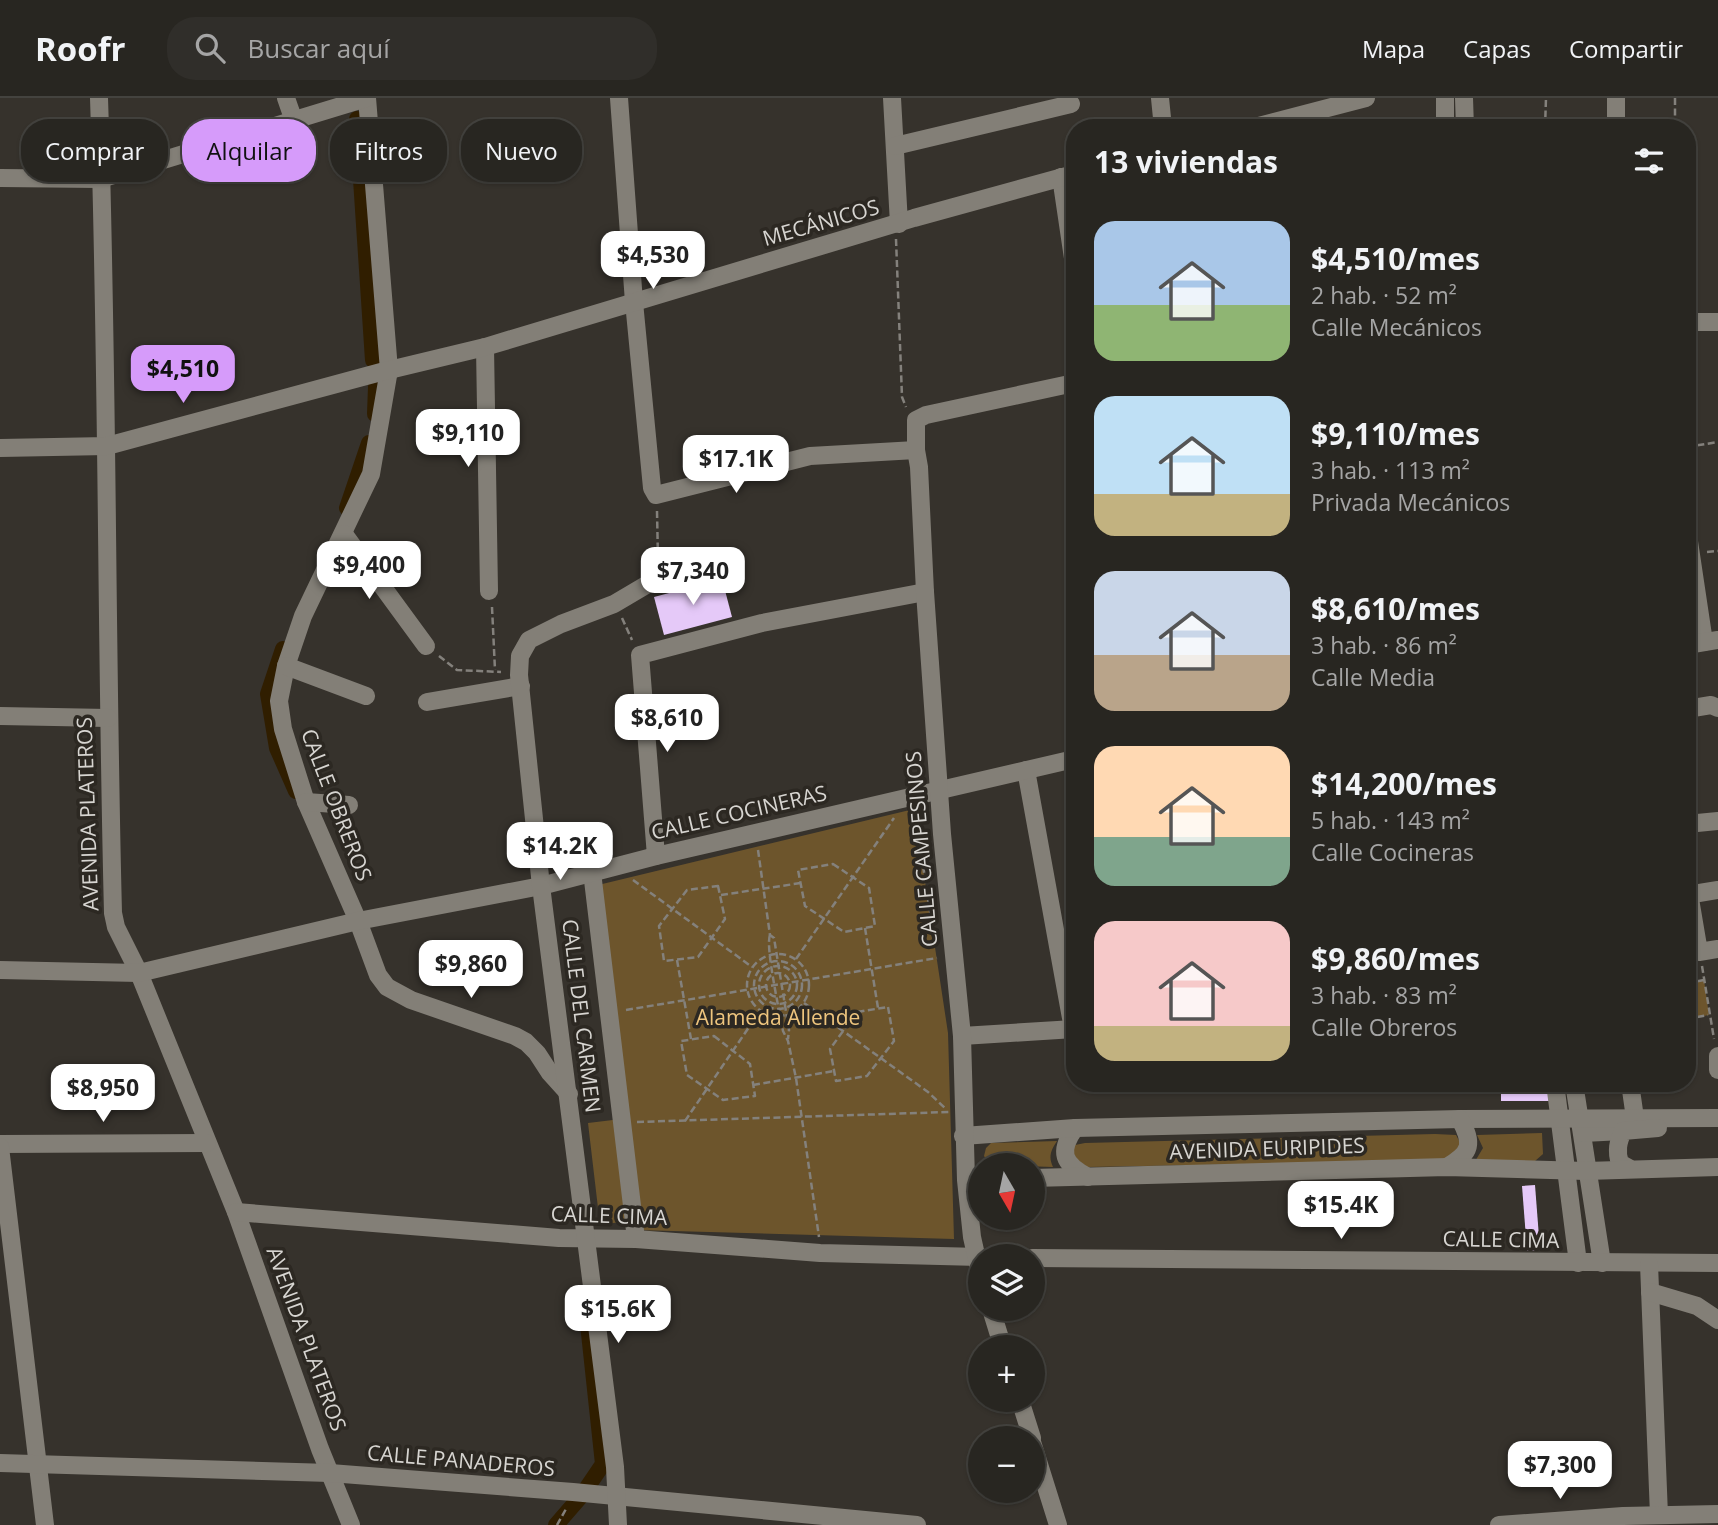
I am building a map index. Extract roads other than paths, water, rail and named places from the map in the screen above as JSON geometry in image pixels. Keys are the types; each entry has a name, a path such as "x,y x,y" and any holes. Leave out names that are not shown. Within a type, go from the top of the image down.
{"street":[{"name":"AVENIDA PLATEROS","path":"99,98 100,119"},
{"path":"286,98 293,119"},
{"path":"300,119 367,98"},
{"name":"CALLE OBREROS","path":"367,98 384,371 371,474 303,616 286,666 279,701 283,729 306,802 358,921 372,965 387,987 411,1000 515,1035 537,1053 569,1094"},
{"path":"619,98 634,302 652,488 656,495 810,456 916,450"},
{"path":"892,98 899,224"},
{"path":"1160,98 1162,119"},
{"path":"1286,119 1366,98"},
{"path":"1445,98 1445,119"},
{"path":"1464,98 1465,119"},
{"path":"1616,98 1616,119"},
{"path":"895,146 1071,104"},
{"name":"MECÁNICOS","path":"0,448 107,446 384,371 485,347 1066,176"},
{"path":"0,178 21,178"},
{"name":"AVENIDA PLATEROS","path":"101,182 113,913 116,927 139,973 236,1212 351,1525"},
{"path":"1696,322 1718,322"},
{"path":"485,347 489,591"},
{"name":"CALLE CAMPESINOS","path":"968,1156 964,1136 962,1037 939,789 925,592 916,420 926,415 1066,385"},
{"path":"344,534 426,646"},
{"path":"427,702 520,680 520,656 529,640 561,624 614,604 658,578"},
{"path":"656,856 639,655 762,623 925,592"},
{"path":"1696,605 1703,642"},
{"path":"286,666 366,696"},
{"name":"CALLE DEL CARMEN","path":"520,680 541,886 569,1094 584,1238"},
{"path":"1696,708 1712,705 1718,708"},
{"path":"0,716 108,718"},
{"name":"CALLE COCINERAS","path":"0,970 139,973 358,921 541,886 656,856 1066,762"},
{"path":"1026,770 1066,986"},
{"path":"306,802 349,805"},
{"path":"1696,823 1718,821"},
{"path":"592,872 636,1239"},
{"path":"1696,890 1718,890"},
{"path":"1696,935 1699,952 1718,949"},
{"path":"962,1037 1066,1030"},
{"path":"1556,1092 1578,1263"},
{"path":"1576,1092 1602,1263"},
{"path":"1629,1168 1620,1163 1618,1141 1629,1124 1630,1092"},
{"name":"AVENIDA EURIPIDES","path":"964,1136 1075,1128 1460,1119 1560,1119 1582,1126 1718,1118"},
{"path":"1447,1167 1463,1157 1469,1146 1467,1133 1460,1119"},
{"path":"1075,1128 1066,1144 1065,1158 1072,1169 1088,1177"},
{"path":"46,1525 0,1145 207,1143"},
{"name":"AVENIDA EURIPIDES","path":"1045,1178 1447,1167 1586,1171 1718,1167"},
{"name":"CALLE CIMA","path":"236,1212 559,1238 636,1239 968,1261"},
{"path":"584,1238 615,1467 618,1525"},
{"name":"CALLE CIMA","path":"1045,1258 1718,1263"},
{"path":"1649,1264 1659,1515"},
{"path":"1650,1292 1697,1306 1718,1320"},
{"name":"CALLE PANADEROS","path":"0,1464 330,1473 917,1525"},
{"path":"1045,1482 1058,1525"},
{"path":"1499,1525 1718,1514"}],"waterway":[{"path":"361,182 373,360"},
{"path":"375,414 376,387"},
{"path":"347,508 369,443"},
{"path":"283,649 268,694 277,748 296,791"},
{"path":"556,1525 582,1495 603,1464 585,1296"}],"park label":[{"name":"Alameda Allende","path":"778,1018"}]}
